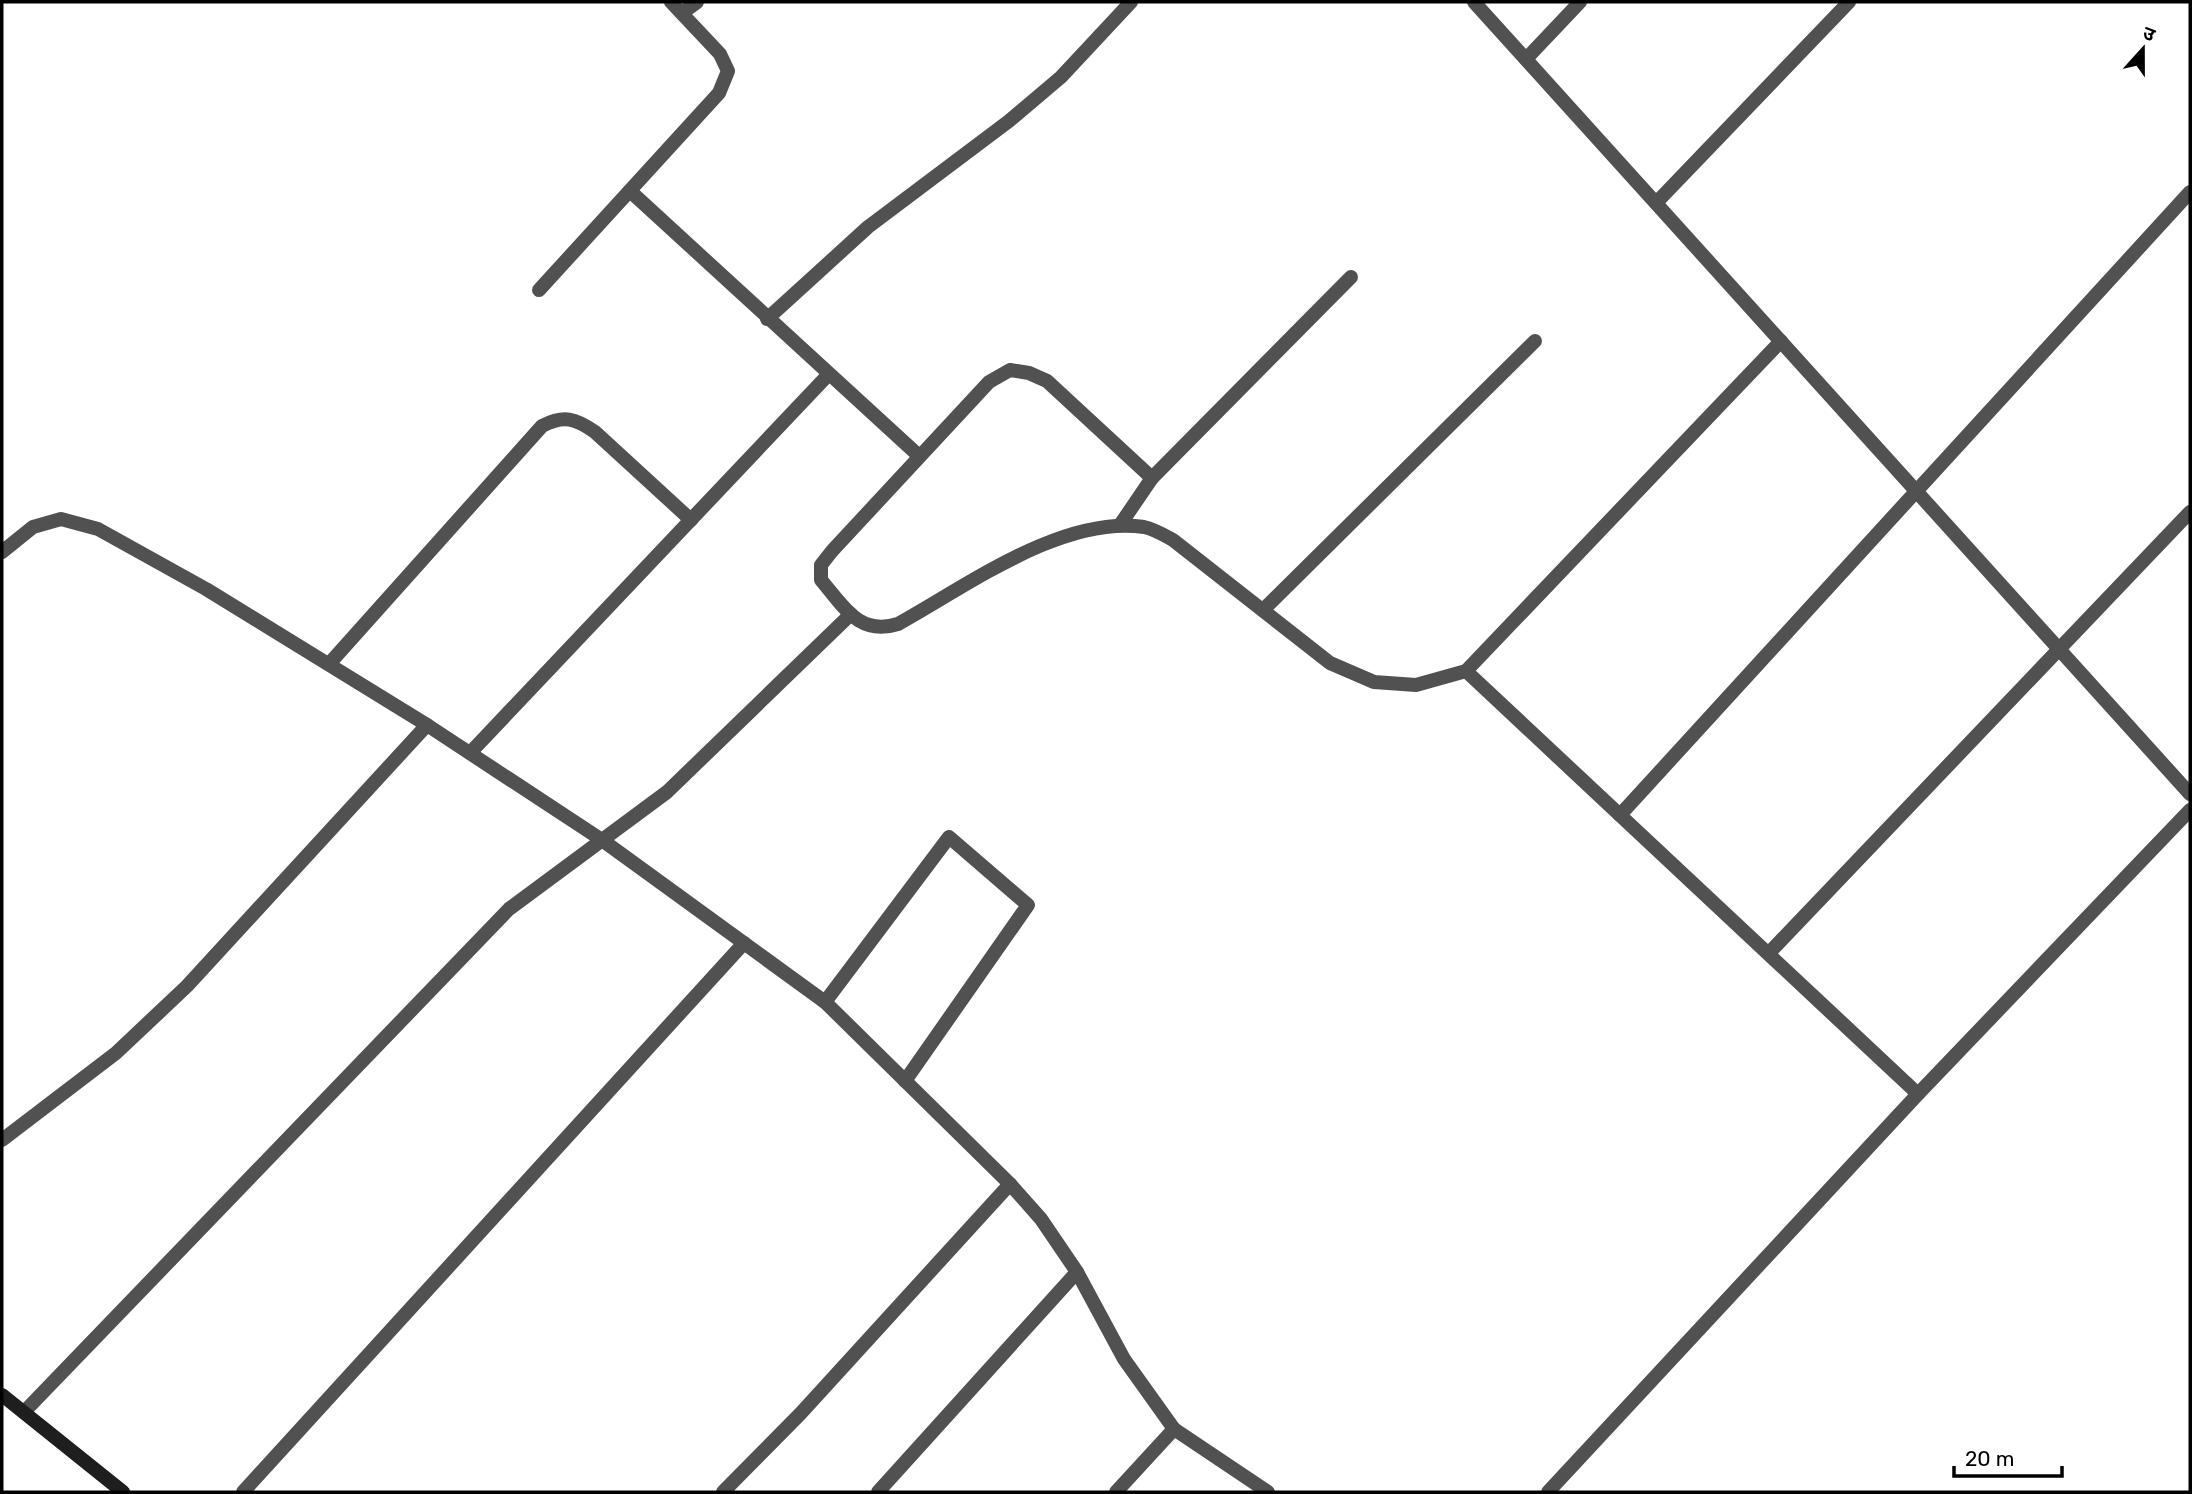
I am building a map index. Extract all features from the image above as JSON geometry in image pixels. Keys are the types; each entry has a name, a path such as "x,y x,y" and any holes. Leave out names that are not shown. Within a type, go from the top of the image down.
{"main road":[{"path":"2,1395 123,1492"}],"street":[{"path":"540,290 719,93 728,71 720,54 671,2"},
{"path":"682,13 697,2"},
{"path":"768,319 867,227 1009,121 1061,77 1131,2"},
{"path":"1474,2 2190,794"},
{"path":"1526,59 1580,2"},
{"path":"1656,204 1849,2"},
{"path":"630,191 918,455"},
{"path":"1620,815 2190,192"},
{"path":"1120,525 1152,478 1351,277"},
{"path":"1264,610 1535,341"},
{"path":"1152,478 1047,381 1029,373 1010,370 989,382 918,455 821,565 821,580 851,614 865,625 880,630 898,624 1037,547 1074,534 1120,525 1147,527 1173,540 1330,663 1374,682 1416,685 1466,671 1781,341"},
{"path":"470,753 828,375"},
{"path":"329,664 542,426 560,417 578,421 595,432 691,520"},
{"path":"1769,953 2190,512"},
{"path":"2,552 33,527 61,519 98,529 205,589 427,725 603,840 825,1002 1010,1184 1041,1219 1077,1272 1124,1359 1174,1429 1268,1492"},
{"path":"24,1412 509,909 667,792 851,614"},
{"path":"1466,671 1918,1094"},
{"path":"2,1140 116,1053 187,986 427,725"},
{"path":"1548,1492 1918,1094 2190,810"},
{"path":"825,1002 949,837 1028,905 905,1081"},
{"path":"243,1492 744,943"},
{"path":"723,1492 1010,1184"},
{"path":"878,1492 1077,1272"},
{"path":"1116,1492 1174,1429"}]}
